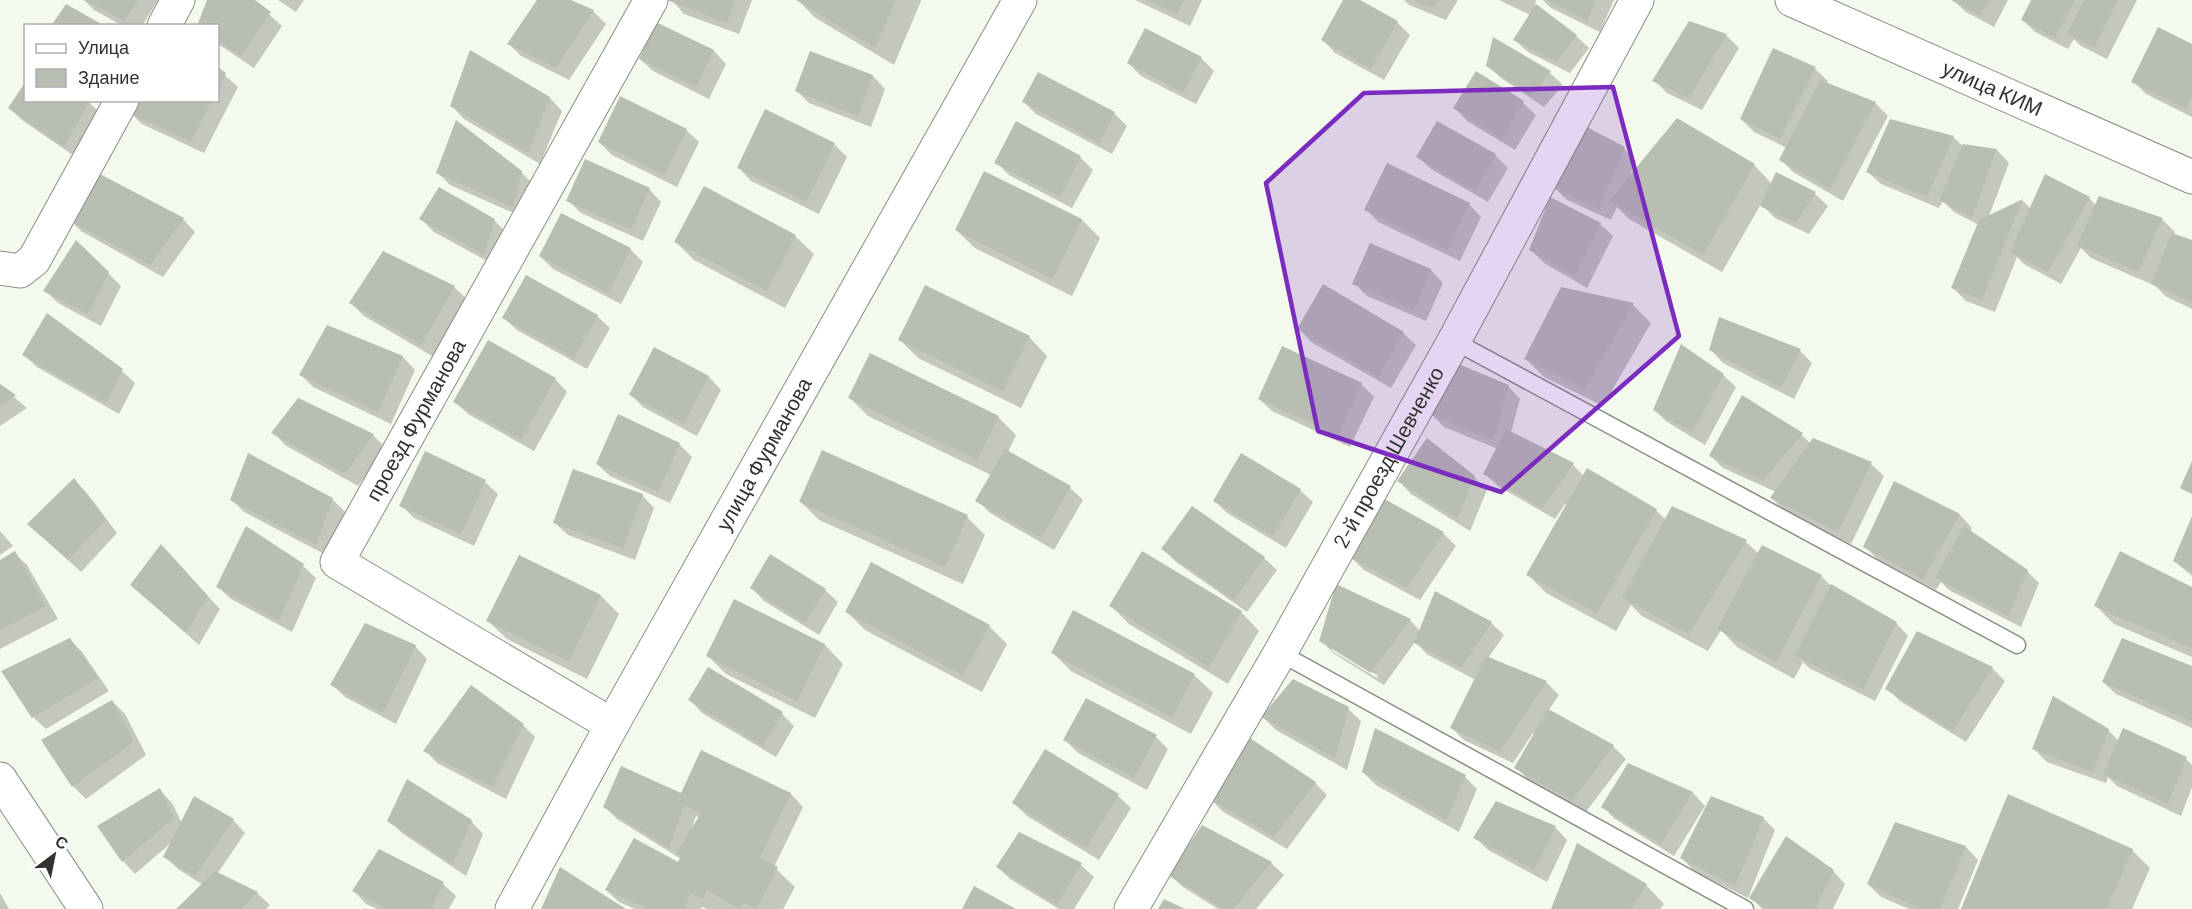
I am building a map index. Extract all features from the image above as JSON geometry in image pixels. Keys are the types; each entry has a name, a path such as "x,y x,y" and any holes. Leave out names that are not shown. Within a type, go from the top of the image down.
{"street":[{"path":"165,24 178,0"},
{"name":"проезд Фурманова","path":"612,725 337,562 651,0"},
{"name":"улица Фурманова","path":"512,909 612,725 1020,0"},
{"name":"2-й проезд Шевченко","path":"1131,909 1280,653 1454,341 1638,0"},
{"name":"улица КИМ","path":"1792,0 2192,177"},
{"path":"0,268 20,271 34,260 122,102"},
{"path":"4,794 86,909"}],"lane":[{"path":"1454,341 2018,645"},
{"path":"1280,653 1745,909"}],"highlighted area":[{"path":"1613,87 1679,336 1501,492 1318,431 1266,183 1364,93"}],"building":[{"path":"84,0 138,0 124,21"},
{"path":"207,0 255,0 271,12 241,56 219,42 219,24 198,24"},
{"path":"537,0 571,0 594,10 556,68 507,44"},
{"path":"667,0 735,0 727,23"},
{"path":"796,0 896,0 875,48"},
{"path":"1147,0 1184,0 1177,14"},
{"path":"1343,0 1360,0 1398,21 1371,69 1321,40"},
{"path":"1413,0 1438,0 1433,8"},
{"path":"1546,0 1596,0 1587,21"},
{"path":"1951,0 1989,0 1981,16"},
{"path":"2031,0 2075,0 2055,38 2021,20"},
{"path":"2084,0 2118,0 2094,48 2067,34"},
{"path":"66,4 101,24 52,24"},
{"path":"1536,4 1577,35 1557,62 1513,40"},
{"path":"1689,21 1727,34 1689,98 1652,81"},
{"path":"656,22 714,50 696,87 639,59"},
{"path":"2158,27 2192,44 2192,97 2186,109 2131,82"},
{"path":"1145,28 1202,57 1183,93 1127,63"},
{"path":"1493,37 1551,71 1531,96 1486,66"},
{"path":"1773,48 1816,67 1780,139 1740,119"},
{"path":"470,50 550,97 528,153 450,106"},
{"path":"810,51 873,75 858,116 795,91"},
{"path":"219,68 226,73 219,88"},
{"path":"1476,71 1524,101 1502,139 1453,108"},
{"path":"1038,72 1115,112 1099,143 1022,102"},
{"path":"1820,80 1876,102 1830,189 1779,160"},
{"path":"24,84 24,102 89,102 64,147 8,108"},
{"path":"620,96 687,129 664,175 598,142"},
{"path":"133,102 211,102 191,142 127,112"},
{"path":"765,109 835,143 806,202 737,168"},
{"path":"1677,118 1755,164 1703,255 1609,201"},
{"path":"1890,119 1954,136 1927,197 1866,172"},
{"path":"456,120 522,171 513,207 436,173"},
{"path":"1016,121 1081,156 1060,197 994,163"},
{"path":"1437,121 1496,154 1475,191 1416,157"},
{"path":"1585,126 1625,147 1599,209 1553,188"},
{"path":"1963,144 1997,149 1972,217 1939,200"},
{"path":"585,159 650,188 631,230 566,201"},
{"path":"1387,163 1470,203 1447,250 1364,210"},
{"path":"984,171 1082,219 1053,279 955,230"},
{"path":"96,172 184,218 150,265 66,219"},
{"path":"1776,172 1816,192 1796,223 1760,206"},
{"path":"2045,174 2090,197 2048,272 2010,252"},
{"path":"704,186 796,235 767,291 674,242"},
{"path":"439,187 495,219 484,255 419,219"},
{"path":"2099,196 2163,218 2138,272 2077,245"},
{"path":"1550,197 1601,223 1575,276 1529,250"},
{"path":"2023,199 1982,300 1951,288 1979,220"},
{"path":"561,213 631,248 608,293 539,256"},
{"path":"2172,233 2192,240 2192,303 2151,284"},
{"path":"76,240 109,272 88,314 43,291"},
{"path":"1370,243 1431,269 1414,310 1352,284"},
{"path":"383,251 455,286 421,345 349,303"},
{"path":"526,275 598,315 574,358 502,318"},
{"path":"1323,284 1404,332 1378,377 1297,329"},
{"path":"925,285 1030,336 1003,391 898,340"},
{"path":"1561,287 1634,303 1585,389 1524,359"},
{"path":"47,313 123,369 106,403 22,355"},
{"path":"1719,317 1801,349 1781,388 1709,350"},
{"path":"327,325 403,356 378,412 299,375"},
{"path":"488,340 556,378 521,440 453,402"},
{"path":"1681,344 1724,374 1692,433 1653,410"},
{"path":"1282,346 1362,383 1338,435 1258,399"},
{"path":"654,347 709,376 684,424 629,395"},
{"path":"870,353 999,416 977,460 848,398"},
{"path":"1456,363 1509,385 1493,440 1429,414"},
{"path":"0,384 16,395 0,406"},
{"path":"1742,395 1803,433 1763,481 1709,456"},
{"path":"298,398 374,434 345,474 271,433"},
{"path":"618,414 680,443 658,492 596,464"},
{"path":"1506,429 1574,463 1542,508 1483,474"},
{"path":"1427,438 1475,476 1457,519 1397,481"},
{"path":"1813,438 1872,462 1838,532 1770,498"},
{"path":"1005,449 1071,486 1041,538 975,501"},
{"path":"822,450 968,515 945,567 799,502"},
{"path":"425,451 486,480 461,534 399,506"},
{"path":"248,453 333,498 316,545 230,500"},
{"path":"1241,453 1301,489 1273,536 1213,501"},
{"path":"2192,461 2192,494 2180,488"},
{"path":"1587,468 1657,509 1597,613 1526,575"},
{"path":"573,469 643,494 623,548 553,523"},
{"path":"74,478 106,520 68,560 27,524"},
{"path":"1894,481 1960,514 1923,579 1863,547"},
{"path":"1379,496 1444,532 1407,588 1350,558"},
{"path":"1192,506 1265,557 1234,600 1161,549"},
{"path":"1672,506 1747,540 1689,634 1622,598"},
{"path":"2192,516 2192,572 2173,561"},
{"path":"246,526 304,564 279,621 216,587"},
{"path":"1964,526 2028,570 2008,616 1935,578"},
{"path":"161,544 208,596 186,633 130,585"},
{"path":"1762,545 1822,575 1776,662 1717,629"},
{"path":"15,551 46,606 0,630 0,560"},
{"path":"1142,551 1242,611 1209,667 1109,606"},
{"path":"2120,551 2192,587 2192,648 2094,606"},
{"path":"770,554 826,589 805,623 750,588"},
{"path":"519,555 601,595 569,661 486,621"},
{"path":"871,562 990,625 963,675 845,612"},
{"path":"1336,584 1411,619 1371,673 1319,641"},
{"path":"1831,584 1897,622 1863,689 1795,656"},
{"path":"1435,591 1492,622 1461,668 1414,643"},
{"path":"734,599 825,644 797,701 706,656"},
{"path":"1073,610 1195,674 1172,717 1051,653"},
{"path":"365,623 416,645 383,713 330,685"},
{"path":"1917,631 1993,667 1953,731 1885,689"},
{"path":"70,638 98,678 32,718 1,671"},
{"path":"2122,638 2192,666 2192,722 2102,682"},
{"path":"1486,656 1547,681 1500,752 1450,728"},
{"path":"708,667 783,712 763,746 688,700"},
{"path":"1293,679 1349,707 1335,758 1261,717"},
{"path":"471,685 524,724 493,787 423,751"},
{"path":"2053,696 2109,729 2093,772 2032,749"},
{"path":"1086,698 1157,735 1134,778 1063,740"},
{"path":"112,700 134,742 72,787 41,740"},
{"path":"1548,709 1614,745 1572,801 1514,768"},
{"path":"1375,728 1466,775 1446,820 1362,772"},
{"path":"2123,728 2187,757 2168,804 2103,774"},
{"path":"1250,738 1316,782 1274,837 1208,798"},
{"path":"1045,749 1119,794 1086,848 1012,803"},
{"path":"701,750 791,793 760,858 778,867 756,909 744,903 739,909 707,890 703,899 690,893 685,909 649,909 605,890 634,838 678,862 681,856 676,854 701,813 684,805 669,848 603,807 621,766 681,793"},
{"path":"1628,763 1693,792 1661,844 1601,807"},
{"path":"407,779 472,820 453,864 387,821"},
{"path":"160,788 174,818 122,862 97,826"},
{"path":"2008,794 2133,849 2106,909 1961,909"},
{"path":"194,796 234,819 195,876 163,857"},
{"path":"1711,796 1764,817 1735,886 1680,858"},
{"path":"1496,801 1556,826 1534,870 1473,838"},
{"path":"1895,822 1966,846 1940,909 1922,909 1867,884"},
{"path":"1202,825 1272,862 1233,909 1224,909 1168,875"},
{"path":"1019,832 1082,863 1057,905 996,867"},
{"path":"1786,836 1834,870 1815,909 1767,909 1749,898"},
{"path":"1577,843 1647,884 1631,909 1551,909"},
{"path":"379,849 444,882 431,909 387,909 352,891"},
{"path":"560,867 626,909 541,909"},
{"path":"215,871 258,892 241,909 176,909"},
{"path":"974,886 1016,909 962,909"},
{"path":"1164,899 1185,909 1158,909"}]}
